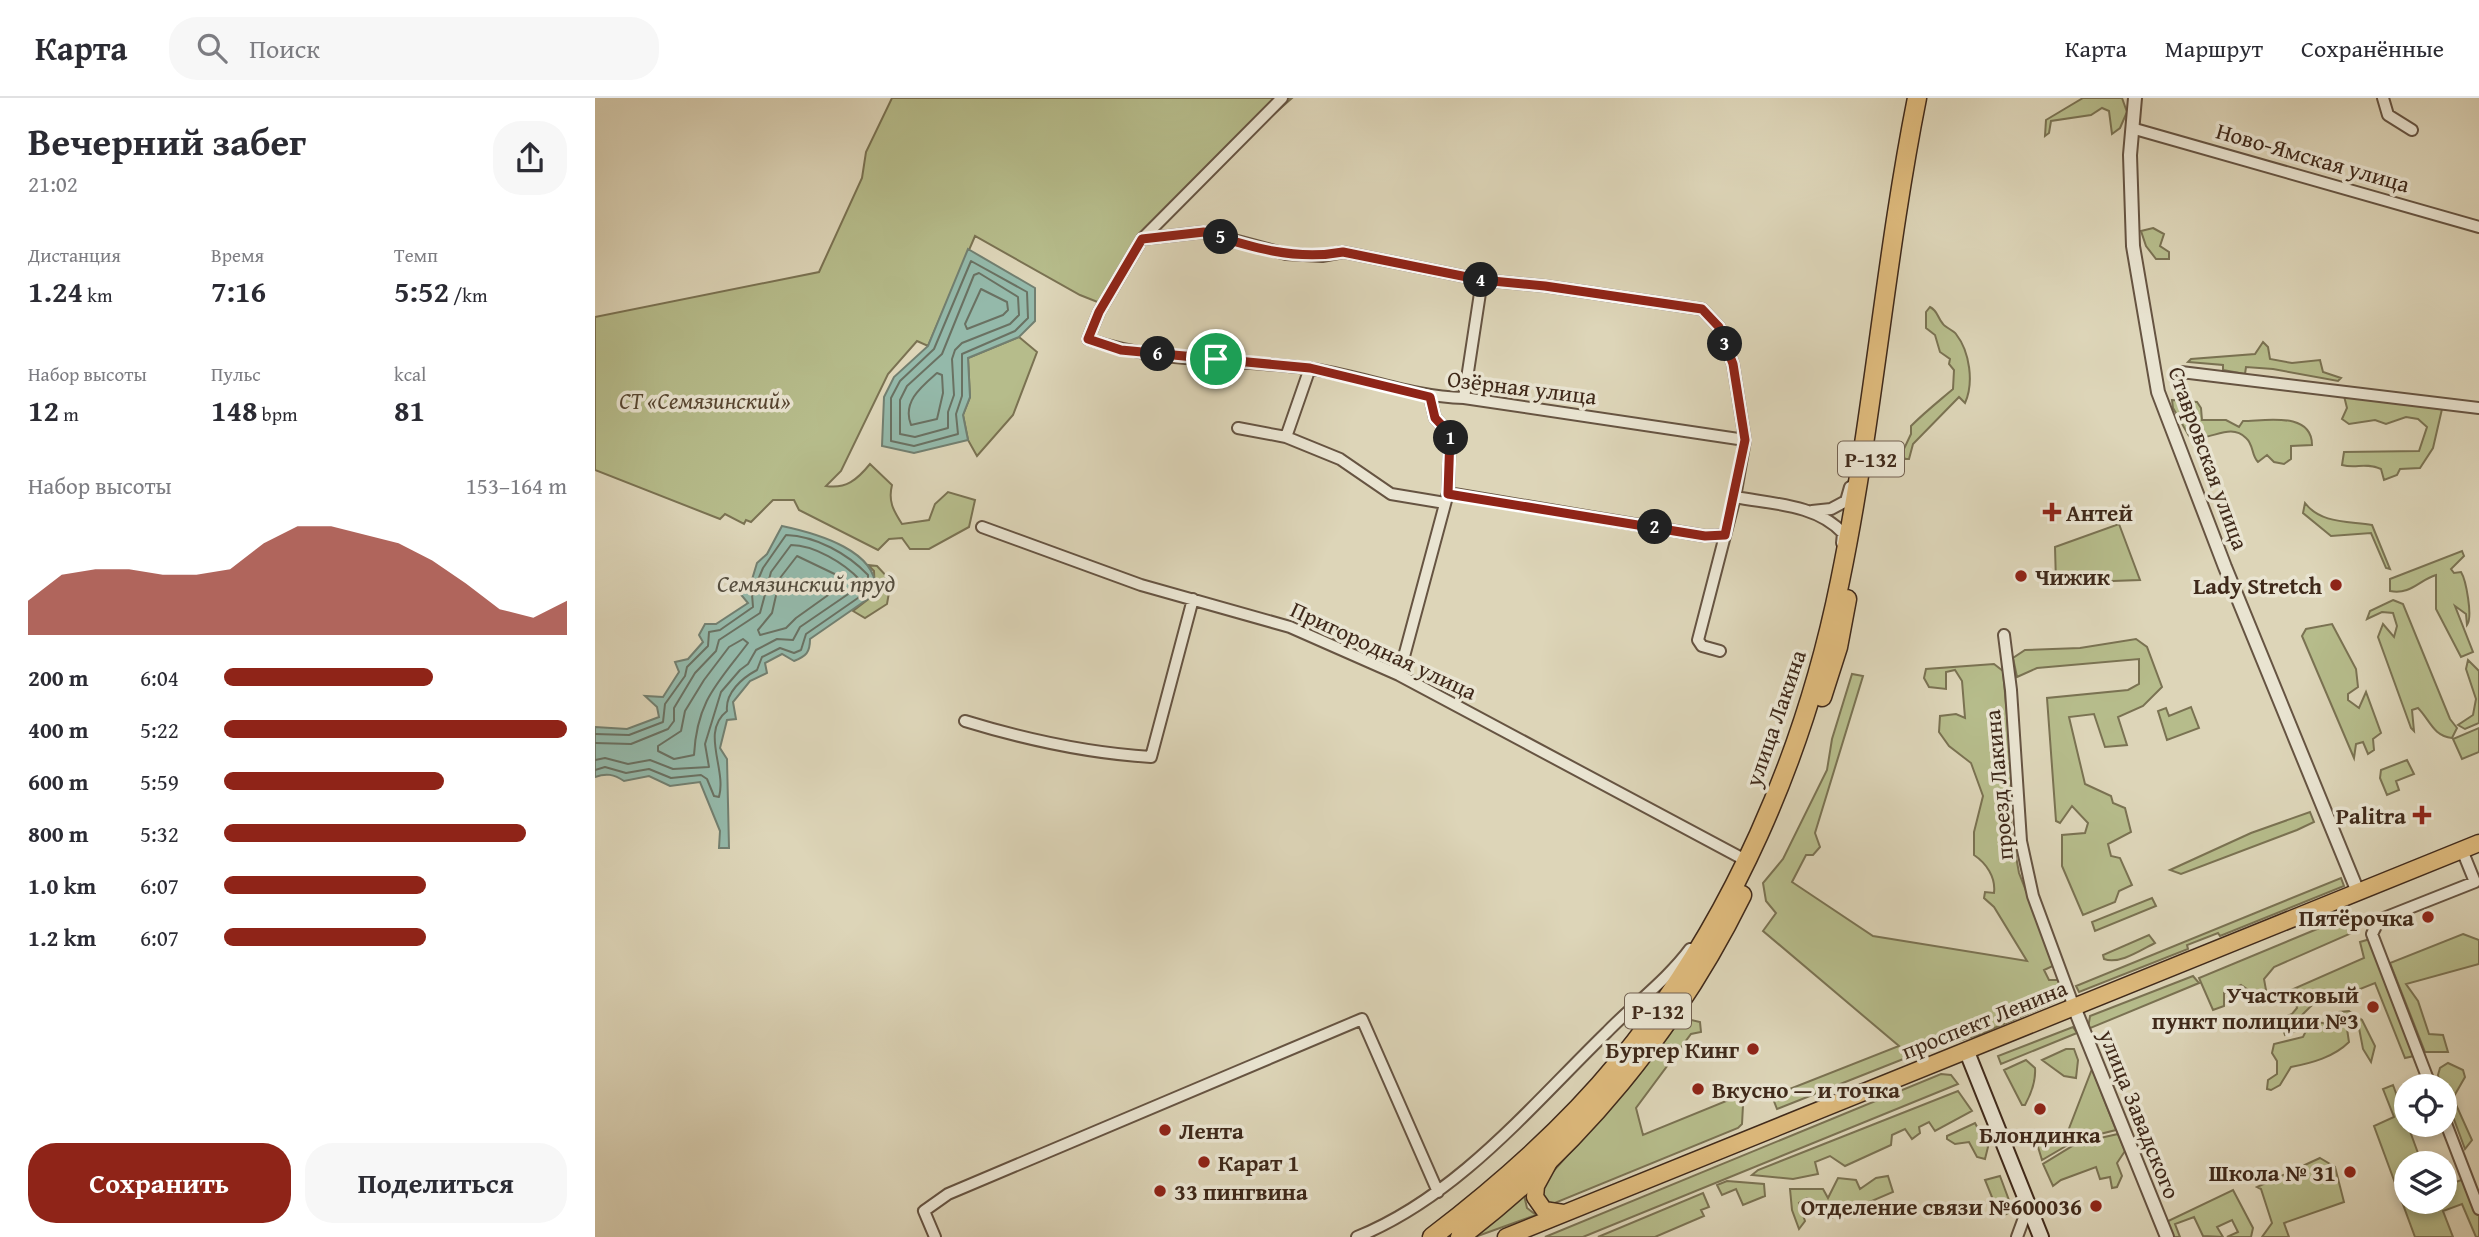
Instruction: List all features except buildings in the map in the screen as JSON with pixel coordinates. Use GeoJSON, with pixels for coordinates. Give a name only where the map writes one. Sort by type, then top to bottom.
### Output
{"type":"FeatureCollection","features":[{"type":"Feature","properties":{"kind":"highway","name":"улица Лакина"},"geometry":{"type":"LineString","coordinates":[[1434,1237],[1551,1136],[1619,1062],[1691,962],[1747,861],[1800,731],[1840,581],[1917,98]]}},
{"type":"Feature","properties":{"kind":"highway","name":"улица Лакина"},"geometry":{"type":"LineString","coordinates":[[1460,1237],[1549,1162],[1639,1059],[1689,988],[1742,893],[1803,756],[1843,622],[1927,98]]}},
{"type":"Feature","properties":{"kind":"main road","name":"проспект Ленина"},"geometry":{"type":"LineString","coordinates":[[1506,1237],[2479,844]]}},
{"type":"Feature","properties":{"kind":"main road"},"geometry":{"type":"LineString","coordinates":[[1966,1052],[2041,1237]]}},
{"type":"Feature","properties":{"kind":"main road"},"geometry":{"type":"LineString","coordinates":[[1549,1162],[1536,1186],[1537,1203],[1550,1213],[1572,1211]]}},
{"type":"Feature","properties":{"kind":"main road"},"geometry":{"type":"LineString","coordinates":[[1448,1237],[1455,1219]]}},
{"type":"Feature","properties":{"kind":"street"},"geometry":{"type":"LineString","coordinates":[[1142,239],[1282,98]]}},
{"type":"Feature","properties":{"kind":"street","name":"Ставровская улица"},"geometry":{"type":"LineString","coordinates":[[2136,98],[2135,130],[2130,155],[2133,246],[2158,392],[2221,557],[2358,892]]}},
{"type":"Feature","properties":{"kind":"street"},"geometry":{"type":"LineString","coordinates":[[2383,98],[2388,116],[2412,130]]}},
{"type":"Feature","properties":{"kind":"street","name":"Ново-Ямская улица"},"geometry":{"type":"LineString","coordinates":[[2135,130],[2479,227]]}},
{"type":"Feature","properties":{"kind":"street"},"geometry":{"type":"LineString","coordinates":[[1142,239],[1204,232],[1286,254],[1322,256],[1343,252],[1482,280],[1545,286],[1702,309],[1719,327],[1733,364],[1745,440],[1735,497],[1698,640],[1702,646],[1720,651]]}},
{"type":"Feature","properties":{"kind":"street","name":"Озёрная улица"},"geometry":{"type":"LineString","coordinates":[[1142,239],[1099,312],[1088,339],[1121,350],[1310,368],[1430,397],[1464,398],[1745,440]]}},
{"type":"Feature","properties":{"kind":"street"},"geometry":{"type":"LineString","coordinates":[[1464,398],[1482,280]]}},
{"type":"Feature","properties":{"kind":"street"},"geometry":{"type":"LineString","coordinates":[[1286,437],[1310,368]]}},
{"type":"Feature","properties":{"kind":"street"},"geometry":{"type":"LineString","coordinates":[[2182,372],[2479,408]]}},
{"type":"Feature","properties":{"kind":"street"},"geometry":{"type":"LineString","coordinates":[[1399,675],[1447,498],[1450,434],[1435,418],[1430,397]]}},
{"type":"Feature","properties":{"kind":"street"},"geometry":{"type":"LineString","coordinates":[[1238,428],[1286,437],[1340,459],[1391,494],[1447,498],[1705,536],[1725,535]]}},
{"type":"Feature","properties":{"kind":"street"},"geometry":{"type":"LineString","coordinates":[[1809,511],[1831,509],[1846,500],[1862,450]]}},
{"type":"Feature","properties":{"kind":"street"},"geometry":{"type":"LineString","coordinates":[[1735,497],[1809,511],[1829,518],[1843,533],[1840,581]]}},
{"type":"Feature","properties":{"kind":"street","name":"Пригородная улица"},"geometry":{"type":"LineString","coordinates":[[982,527],[1141,585],[1290,627],[1399,675],[1720,844],[1747,861]]}},
{"type":"Feature","properties":{"kind":"street"},"geometry":{"type":"LineString","coordinates":[[965,721],[1025,740],[1081,751],[1151,757],[1193,600]]}},
{"type":"Feature","properties":{"kind":"street","name":"проезд Лакина"},"geometry":{"type":"LineString","coordinates":[[2004,635],[2011,690],[2021,841],[2033,896],[2074,1007]]}},
{"type":"Feature","properties":{"kind":"street"},"geometry":{"type":"LineString","coordinates":[[2426,1074],[2371,934],[2379,920],[2475,882],[2462,850]]}},
{"type":"Feature","properties":{"kind":"street"},"geometry":{"type":"LineString","coordinates":[[1357,1237],[1391,1223],[1438,1192],[1494,1143],[1685,956],[1722,908]]}},
{"type":"Feature","properties":{"kind":"street","name":"улица Завадского"},"geometry":{"type":"LineString","coordinates":[[2074,1007],[2167,1237]]}},
{"type":"Feature","properties":{"kind":"street"},"geometry":{"type":"LineString","coordinates":[[935,1237],[924,1211],[948,1194],[1361,1019],[1438,1192]]}},
{"type":"Feature","properties":{"kind":"street"},"geometry":{"type":"LineString","coordinates":[[2451,1137],[2479,1209]]}},
{"type":"Feature","properties":{"kind":"street"},"geometry":{"type":"LineString","coordinates":[[2017,1237],[2028,1207]]}},
{"type":"Feature","properties":{"kind":"green space","name":"СТ «Семязинский»"},"geometry":{"type":"Polygon","coordinates":[[[892,98],[1292,98],[1140,234],[1100,303],[1080,295],[975,236],[928,346],[917,341],[888,374],[841,471],[826,486],[851,482],[870,464],[892,485],[892,505],[902,524],[929,520],[935,504],[948,492],[975,500],[969,527],[929,549],[910,549],[902,538],[889,539],[878,550],[799,510],[794,500],[773,500],[751,522],[746,520],[744,524],[725,514],[720,519],[595,470],[595,317],[819,272],[862,178],[866,152],[892,98]]]}},
{"type":"Feature","properties":{"kind":"green space"},"geometry":{"type":"Polygon","coordinates":[[[2083,98],[2122,98],[2127,112],[2120,128],[2112,134],[2109,111],[2102,108],[2091,115],[2051,121],[2049,133],[2045,136],[2046,120],[2083,98]]]}},
{"type":"Feature","properties":{"kind":"green space"},"geometry":{"type":"Polygon","coordinates":[[[2153,228],[2164,234],[2160,246],[2169,252],[2169,259],[2156,259],[2146,246],[2141,231],[2153,228]]]}},
{"type":"Feature","properties":{"kind":"green space"},"geometry":{"type":"Polygon","coordinates":[[[1930,307],[1943,324],[1955,333],[1965,350],[1970,377],[1968,395],[1965,403],[1959,397],[1913,444],[1909,459],[1905,459],[1902,453],[1911,434],[1911,426],[1953,389],[1954,370],[1949,364],[1950,359],[1940,352],[1935,335],[1926,328],[1926,312],[1930,307]]]}},
{"type":"Feature","properties":{"kind":"green space"},"geometry":{"type":"Polygon","coordinates":[[[1019,337],[1037,352],[1013,415],[977,456],[968,440],[963,415],[970,397],[968,358],[1019,337]]]}},
{"type":"Feature","properties":{"kind":"green space"},"geometry":{"type":"Polygon","coordinates":[[[2263,342],[2268,347],[2270,359],[2292,363],[2320,360],[2323,372],[2341,378],[2338,381],[2246,367],[2245,374],[2223,370],[2223,365],[2188,362],[2191,359],[2255,354],[2263,342]]]}},
{"type":"Feature","properties":{"kind":"green space"},"geometry":{"type":"Polygon","coordinates":[[[2344,396],[2442,409],[2433,448],[2420,468],[2400,469],[2397,475],[2384,480],[2381,469],[2342,465],[2344,452],[2419,451],[2427,427],[2418,419],[2406,417],[2386,424],[2375,420],[2349,424],[2342,419],[2347,408],[2344,396]]]}},
{"type":"Feature","properties":{"kind":"green space"},"geometry":{"type":"Polygon","coordinates":[[[2172,400],[2197,402],[2201,408],[2202,420],[2226,420],[2239,427],[2243,421],[2296,422],[2310,434],[2312,445],[2291,446],[2291,459],[2284,464],[2274,462],[2267,455],[2258,462],[2249,441],[2239,433],[2226,432],[2196,438],[2189,436],[2173,408],[2172,400]]]}},
{"type":"Feature","properties":{"kind":"green space"},"geometry":{"type":"Polygon","coordinates":[[[2305,503],[2327,518],[2372,525],[2390,569],[2386,568],[2371,533],[2331,536],[2303,513],[2305,503]]]}},
{"type":"Feature","properties":{"kind":"green space"},"geometry":{"type":"Polygon","coordinates":[[[2119,524],[2140,580],[2056,583],[2055,547],[2119,524]]]}},
{"type":"Feature","properties":{"kind":"green space"},"geometry":{"type":"Polygon","coordinates":[[[2462,551],[2464,556],[2451,569],[2454,573],[2461,572],[2465,583],[2469,607],[2467,625],[2466,614],[2455,606],[2473,652],[2461,657],[2436,609],[2436,575],[2397,592],[2390,591],[2390,579],[2462,551]]]}},
{"type":"Feature","properties":{"kind":"green space"},"geometry":{"type":"Polygon","coordinates":[[[868,565],[877,566],[891,581],[887,604],[865,618],[853,611],[875,594],[874,571],[868,565]]]}},
{"type":"Feature","properties":{"kind":"green space"},"geometry":{"type":"Polygon","coordinates":[[[2393,600],[2403,604],[2450,719],[2457,728],[2452,738],[2436,731],[2418,708],[2412,710],[2414,731],[2411,728],[2378,637],[2383,624],[2394,637],[2397,626],[2393,613],[2382,612],[2367,619],[2370,611],[2393,600]]]}},
{"type":"Feature","properties":{"kind":"green space"},"geometry":{"type":"Polygon","coordinates":[[[2332,624],[2356,669],[2358,687],[2348,694],[2348,700],[2359,708],[2366,692],[2381,733],[2373,739],[2374,750],[2368,754],[2363,742],[2356,744],[2354,758],[2302,636],[2306,629],[2332,624]]]}},
{"type":"Feature","properties":{"kind":"green space"},"geometry":{"type":"Polygon","coordinates":[[[2136,639],[2147,647],[2162,687],[2143,706],[2118,717],[2127,745],[2105,747],[2094,714],[2069,717],[2085,784],[2111,796],[2113,803],[2125,808],[2131,832],[2108,844],[2111,856],[2120,858],[2132,885],[2119,891],[2115,902],[2083,915],[2062,866],[2062,835],[2085,833],[2088,823],[2072,806],[2060,823],[2056,821],[2047,698],[2128,690],[2139,684],[2139,659],[2037,668],[2017,677],[2013,658],[2025,650],[2080,648],[2136,639]]]}},
{"type":"Feature","properties":{"kind":"green space"},"geometry":{"type":"Polygon","coordinates":[[[2468,660],[2479,671],[2479,723],[2465,729],[2458,725],[2473,715],[2476,699],[2466,669],[2468,660]]]}},
{"type":"Feature","properties":{"kind":"green space"},"geometry":{"type":"Polygon","coordinates":[[[1994,664],[2003,671],[2011,760],[2011,829],[2019,873],[2055,965],[2044,970],[2049,980],[2060,980],[2064,991],[2062,999],[1978,1035],[1921,1052],[1777,1109],[1772,1096],[1899,1046],[1763,931],[1776,913],[1766,901],[1763,883],[1783,859],[1827,770],[1832,739],[1852,674],[1863,676],[1815,833],[1820,847],[1813,855],[1806,855],[1792,882],[1873,936],[2027,961],[1994,907],[1984,898],[1985,892],[1994,893],[1994,887],[1989,871],[1974,855],[1974,832],[1983,796],[1971,763],[1949,746],[1939,732],[1940,716],[1956,714],[1965,718],[1962,681],[1955,670],[1946,672],[1946,689],[1929,687],[1924,678],[1926,669],[1994,664]]]}},
{"type":"Feature","properties":{"kind":"green space"},"geometry":{"type":"Polygon","coordinates":[[[2191,707],[2199,728],[2167,740],[2158,711],[2166,708],[2169,716],[2191,707]]]}},
{"type":"Feature","properties":{"kind":"green space"},"geometry":{"type":"Polygon","coordinates":[[[2479,728],[2479,752],[2462,759],[2453,739],[2479,728]]]}},
{"type":"Feature","properties":{"kind":"green space"},"geometry":{"type":"Polygon","coordinates":[[[2407,760],[2414,774],[2396,781],[2399,790],[2387,795],[2380,778],[2381,770],[2407,760]]]}},
{"type":"Feature","properties":{"kind":"green space"},"geometry":{"type":"Polygon","coordinates":[[[2310,812],[2314,822],[2297,830],[2181,874],[2170,870],[2251,833],[2310,812]]]}},
{"type":"Feature","properties":{"kind":"green space"},"geometry":{"type":"Polygon","coordinates":[[[2341,878],[2344,886],[2220,936],[2218,933],[2187,945],[2188,949],[2079,992],[2076,986],[2341,878]]]}},
{"type":"Feature","properties":{"kind":"green space"},"geometry":{"type":"Polygon","coordinates":[[[2152,898],[2156,906],[2095,931],[2092,922],[2152,898]]]}},
{"type":"Feature","properties":{"kind":"green space"},"geometry":{"type":"Polygon","coordinates":[[[2351,915],[2354,932],[2274,967],[2264,979],[2266,990],[2254,994],[2241,985],[2224,993],[2224,1006],[2213,1010],[2199,978],[2351,915]]]}},
{"type":"Feature","properties":{"kind":"green space"},"geometry":{"type":"Polygon","coordinates":[[[2463,934],[2479,940],[2479,964],[2406,984],[2418,1001],[2429,1034],[2443,1035],[2448,1052],[2425,1052],[2390,963],[2463,934]]]}},
{"type":"Feature","properties":{"kind":"green space"},"geometry":{"type":"Polygon","coordinates":[[[2149,935],[2155,943],[2137,953],[2116,960],[2104,959],[2103,955],[2149,935]]]}},
{"type":"Feature","properties":{"kind":"green space"},"geometry":{"type":"Polygon","coordinates":[[[2370,939],[2414,1056],[2405,1058],[2375,983],[2325,1003],[2316,1001],[2302,1015],[2307,1027],[2285,1035],[2282,1027],[2268,1030],[2270,1023],[2292,1014],[2297,1008],[2291,990],[2364,958],[2360,942],[2370,939]]]}},
{"type":"Feature","properties":{"kind":"green space"},"geometry":{"type":"Polygon","coordinates":[[[2193,976],[2199,983],[2088,1029],[2090,1016],[2193,976]]]}},
{"type":"Feature","properties":{"kind":"green space"},"geometry":{"type":"Polygon","coordinates":[[[2349,1011],[2362,1020],[2375,1046],[2371,1062],[2363,1049],[2359,1028],[2351,1024],[2347,1029],[2349,1042],[2337,1052],[2307,1064],[2291,1067],[2280,1085],[2271,1090],[2267,1089],[2268,1080],[2277,1074],[2277,1061],[2272,1053],[2274,1044],[2303,1037],[2307,1029],[2318,1022],[2333,1025],[2339,1012],[2349,1011]]]}},
{"type":"Feature","properties":{"kind":"green space"},"geometry":{"type":"Polygon","coordinates":[[[1687,1019],[1700,1022],[1701,1032],[1691,1034],[1636,1108],[1643,1135],[1731,1099],[1739,1100],[1743,1105],[1742,1124],[1738,1128],[1550,1205],[1541,1201],[1542,1185],[1549,1176],[1635,1080],[1678,1023],[1687,1019]]]}},
{"type":"Feature","properties":{"kind":"green space"},"geometry":{"type":"Polygon","coordinates":[[[2073,1027],[2077,1033],[2001,1064],[1998,1056],[2073,1027]]]}},
{"type":"Feature","properties":{"kind":"green space"},"geometry":{"type":"Polygon","coordinates":[[[2066,1049],[2074,1049],[2078,1060],[2076,1078],[2064,1076],[2042,1060],[2066,1049]]]}},
{"type":"Feature","properties":{"kind":"green space"},"geometry":{"type":"Polygon","coordinates":[[[2026,1060],[2035,1068],[2035,1078],[2025,1105],[2022,1105],[2004,1070],[2026,1060]]]}},
{"type":"Feature","properties":{"kind":"green space"},"geometry":{"type":"Polygon","coordinates":[[[2448,1063],[2463,1070],[2465,1077],[2457,1091],[2457,1074],[2438,1074],[2440,1068],[2448,1063]]]}},
{"type":"Feature","properties":{"kind":"green space"},"geometry":{"type":"Polygon","coordinates":[[[2092,1069],[2116,1130],[2084,1138],[2087,1141],[2118,1134],[2125,1151],[2117,1163],[2122,1176],[2117,1187],[2112,1188],[2110,1177],[2100,1179],[2096,1167],[2061,1180],[2053,1186],[2043,1164],[2077,1143],[2078,1139],[2042,1160],[2038,1147],[2042,1141],[2063,1144],[2092,1069]]]}},
{"type":"Feature","properties":{"kind":"green space"},"geometry":{"type":"Polygon","coordinates":[[[1941,1074],[1951,1075],[1958,1084],[1583,1237],[1545,1237],[1941,1074]]]}},
{"type":"Feature","properties":{"kind":"green space"},"geometry":{"type":"Polygon","coordinates":[[[2393,1085],[2394,1117],[2383,1089],[2393,1085]]]}},
{"type":"Feature","properties":{"kind":"green space"},"geometry":{"type":"Polygon","coordinates":[[[1958,1091],[1972,1111],[1935,1131],[1929,1122],[1919,1127],[1920,1133],[1912,1139],[1905,1129],[1892,1135],[1891,1145],[1845,1166],[1830,1156],[1815,1162],[1818,1174],[1793,1179],[1752,1175],[1758,1170],[1958,1091]]]}},
{"type":"Feature","properties":{"kind":"green space"},"geometry":{"type":"Polygon","coordinates":[[[2457,1107],[2472,1140],[2465,1149],[2457,1127],[2457,1107]]]}},
{"type":"Feature","properties":{"kind":"green space"},"geometry":{"type":"Polygon","coordinates":[[[2394,1117],[2394,1137],[2412,1137],[2417,1151],[2394,1151],[2394,1180],[2374,1126],[2394,1117]]]}},
{"type":"Feature","properties":{"kind":"green space"},"geometry":{"type":"Polygon","coordinates":[[[1975,1123],[1988,1147],[1985,1159],[1977,1157],[1969,1142],[1955,1144],[1947,1139],[1947,1136],[1975,1123]]]}},
{"type":"Feature","properties":{"kind":"green space"},"geometry":{"type":"Polygon","coordinates":[[[2320,1158],[2335,1167],[2344,1202],[2284,1223],[2289,1237],[2262,1237],[2272,1223],[2261,1189],[2257,1187],[2320,1158]]]}},
{"type":"Feature","properties":{"kind":"green space"},"geometry":{"type":"Polygon","coordinates":[[[1888,1176],[1893,1192],[1832,1218],[1817,1211],[1813,1200],[1807,1198],[1799,1203],[1805,1221],[1799,1229],[1792,1210],[1790,1189],[1823,1189],[1828,1198],[1838,1178],[1856,1180],[1860,1189],[1876,1178],[1888,1176]]]}},
{"type":"Feature","properties":{"kind":"green space"},"geometry":{"type":"Polygon","coordinates":[[[2000,1176],[2013,1211],[2000,1217],[1985,1180],[2000,1176]]]}},
{"type":"Feature","properties":{"kind":"green space"},"geometry":{"type":"Polygon","coordinates":[[[2464,1179],[2479,1216],[2479,1237],[2476,1237],[2462,1204],[2457,1206],[2457,1182],[2464,1179]]]}},
{"type":"Feature","properties":{"kind":"green space"},"geometry":{"type":"Polygon","coordinates":[[[1727,1181],[1764,1184],[1765,1196],[1743,1205],[1736,1189],[1722,1195],[1717,1185],[1727,1181]]]}},
{"type":"Feature","properties":{"kind":"green space"},"geometry":{"type":"Polygon","coordinates":[[[2233,1190],[2253,1228],[2251,1237],[2227,1237],[2238,1232],[2232,1220],[2217,1227],[2223,1237],[2203,1236],[2194,1217],[2175,1224],[2180,1237],[2170,1237],[2164,1223],[2233,1190]]]}},
{"type":"Feature","properties":{"kind":"green space"},"geometry":{"type":"Polygon","coordinates":[[[1703,1193],[1709,1207],[1701,1210],[1704,1216],[1655,1237],[1598,1237],[1703,1193]]]}},
{"type":"Feature","properties":{"kind":"green space"},"geometry":{"type":"Polygon","coordinates":[[[1524,1195],[1527,1208],[1536,1215],[1475,1237],[1524,1195]]]}},
{"type":"Feature","properties":{"kind":"green space"},"geometry":{"type":"Polygon","coordinates":[[[2407,1214],[2444,1214],[2453,1237],[2415,1237],[2407,1214]]]}},
{"type":"Feature","properties":{"kind":"water"},"geometry":{"type":"Polygon","coordinates":[[[968,249],[1035,288],[1035,321],[1019,337],[968,358],[970,397],[963,415],[968,440],[914,453],[882,446],[884,397],[894,377],[928,346],[968,249]]]}},
{"type":"Feature","properties":{"kind":"water","name":"Семязинский пруд"},"geometry":{"type":"Polygon","coordinates":[[[782,526],[828,539],[857,555],[868,566],[874,579],[875,594],[810,639],[808,651],[802,657],[794,661],[782,654],[765,663],[767,673],[750,681],[733,702],[736,719],[727,720],[720,748],[727,759],[729,848],[719,848],[720,831],[700,782],[670,786],[649,776],[624,781],[610,775],[595,777],[595,727],[627,729],[659,717],[657,707],[645,696],[663,697],[679,672],[675,662],[688,659],[703,642],[699,635],[705,624],[716,624],[748,603],[738,591],[739,587],[750,586],[757,563],[767,554],[782,526]]]}},
{"type":"Feature","properties":{"kind":"place","name":"Антей"},"geometry":{"type":"Point","coordinates":[2052,512]}},
{"type":"Feature","properties":{"kind":"place","name":"Чижик"},"geometry":{"type":"Point","coordinates":[2021,576]}},
{"type":"Feature","properties":{"kind":"place","name":"Lady Stretch"},"geometry":{"type":"Point","coordinates":[2336,585]}},
{"type":"Feature","properties":{"kind":"place","name":"Palitra"},"geometry":{"type":"Point","coordinates":[2422,815]}},
{"type":"Feature","properties":{"kind":"place","name":"Пятёрочка"},"geometry":{"type":"Point","coordinates":[2428,917]}},
{"type":"Feature","properties":{"kind":"place","name":"Участковый пункт полиции №3"},"geometry":{"type":"Point","coordinates":[2373,1007]}},
{"type":"Feature","properties":{"kind":"place","name":"Бургер Кинг"},"geometry":{"type":"Point","coordinates":[1753,1049]}},
{"type":"Feature","properties":{"kind":"place","name":"Вкусно — и точка"},"geometry":{"type":"Point","coordinates":[1698,1089]}},
{"type":"Feature","properties":{"kind":"place","name":"Блондинка"},"geometry":{"type":"Point","coordinates":[2040,1109]}},
{"type":"Feature","properties":{"kind":"place","name":"Лента"},"geometry":{"type":"Point","coordinates":[1165,1130]}},
{"type":"Feature","properties":{"kind":"place","name":"Карат 1"},"geometry":{"type":"Point","coordinates":[1204,1162]}},
{"type":"Feature","properties":{"kind":"place","name":"Школа № 31"},"geometry":{"type":"Point","coordinates":[2350,1172]}},
{"type":"Feature","properties":{"kind":"place","name":"33 пингвина"},"geometry":{"type":"Point","coordinates":[1160,1191]}},
{"type":"Feature","properties":{"kind":"place","name":"Отделение связи №600036"},"geometry":{"type":"Point","coordinates":[2096,1206]}},
{"type":"Feature","properties":{"kind":"route"},"geometry":{"type":"LineString","coordinates":[[1204,232],[1286,254],[1322,256],[1343,252],[1482,280],[1545,286],[1702,309],[1719,327],[1733,364],[1745,440],[1725,535],[1705,536],[1448,494],[1452,448],[1450,434],[1435,418],[1430,397],[1310,368],[1216,359],[1121,350],[1088,339],[1099,312],[1142,239],[1204,232]]}}]}
